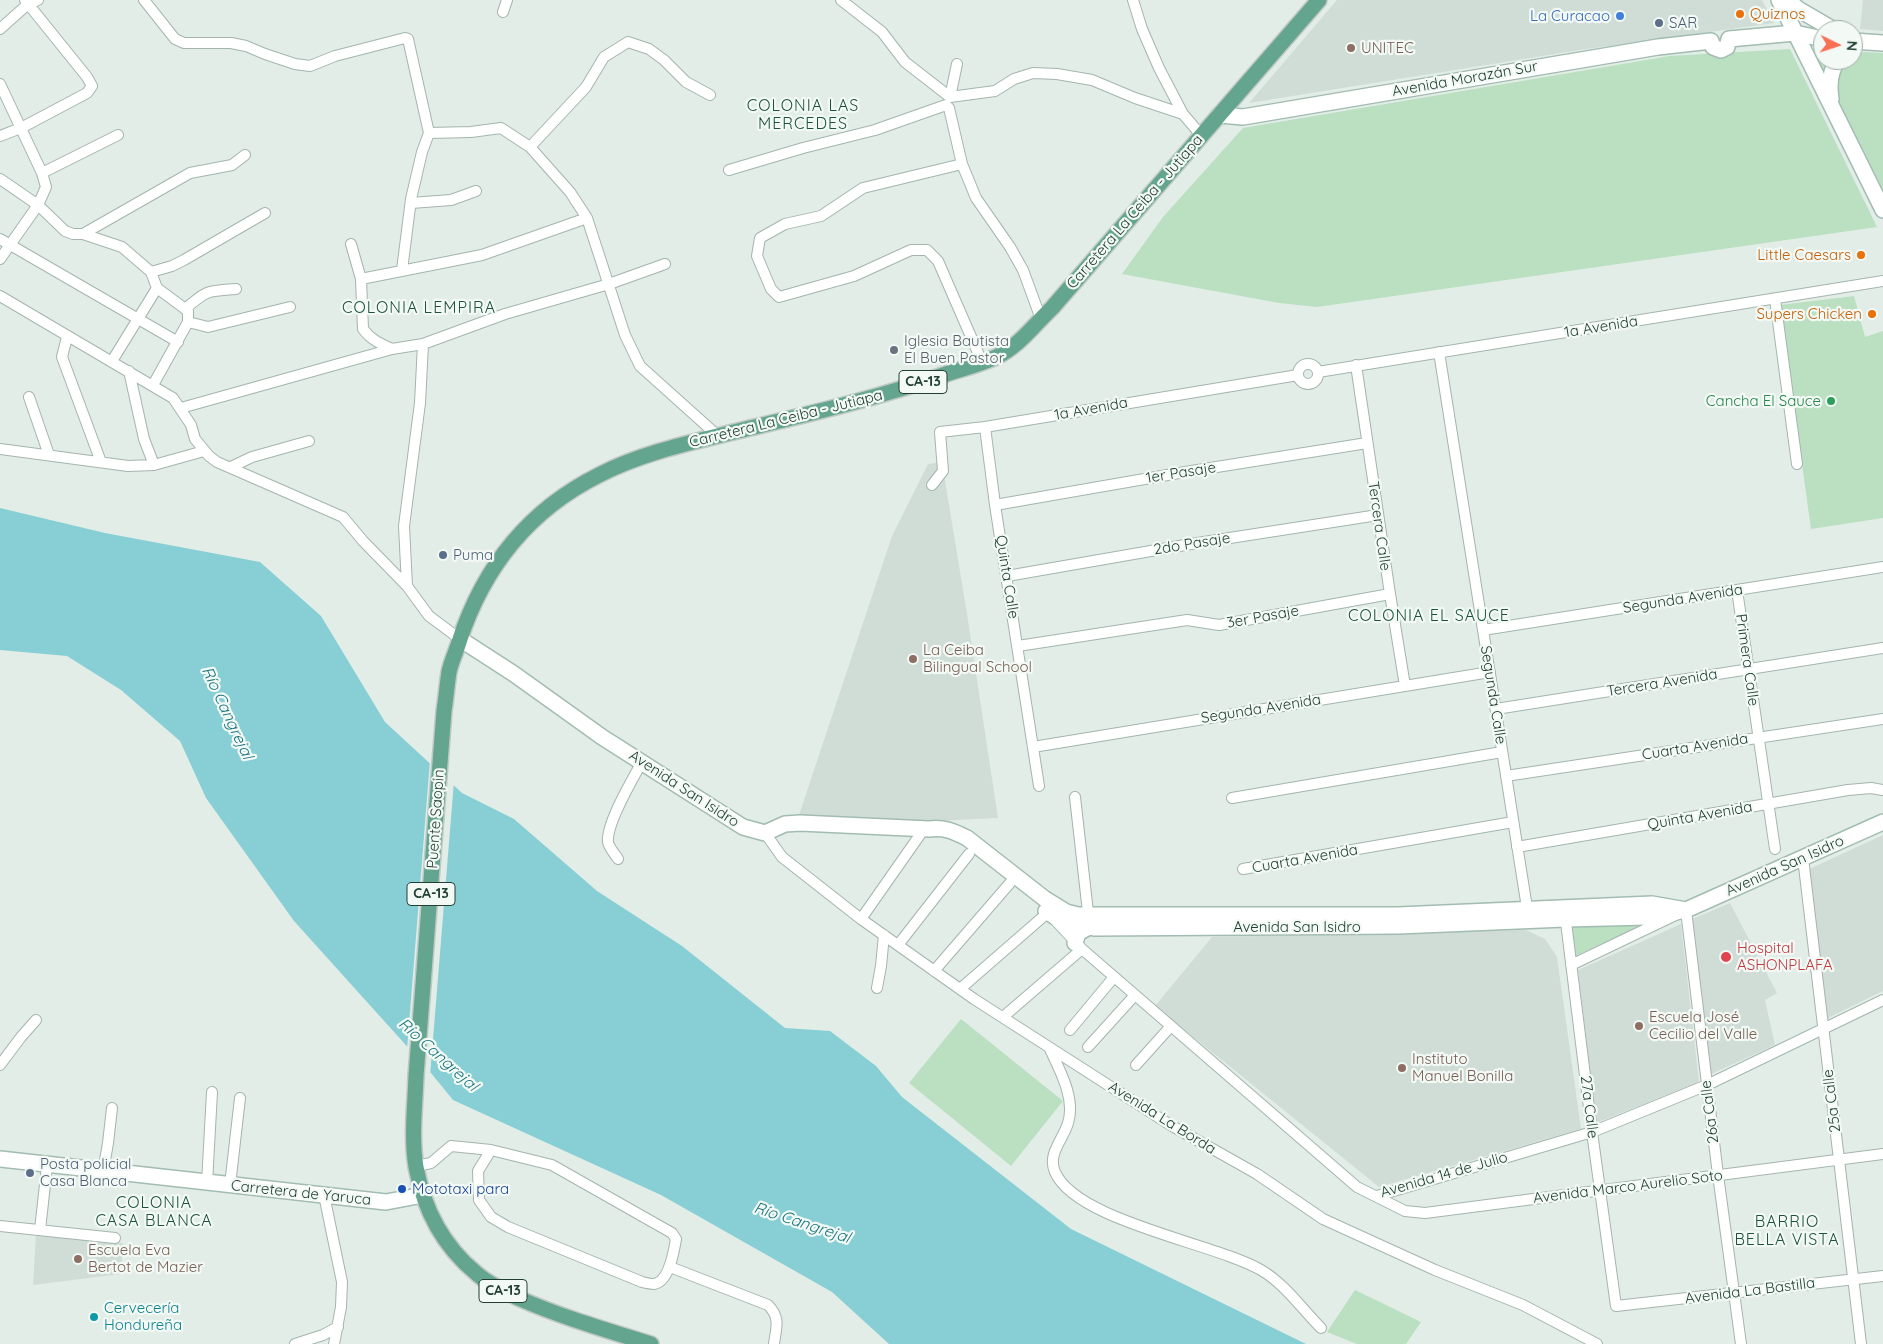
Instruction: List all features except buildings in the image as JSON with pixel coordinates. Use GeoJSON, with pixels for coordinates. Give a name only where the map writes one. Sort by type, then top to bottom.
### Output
{"type":"FeatureCollection","features":[{"type":"Feature","properties":{"kind":"main road","name":"Carretera La Ceiba - Jutiapa"},"geometry":{"type":"LineString","coordinates":[[444,711],[449,671],[473,602],[494,567],[518,536],[549,508],[578,486],[637,458],[854,403],[982,362],[996,357],[1011,348],[1064,294],[1319,0]]}},
{"type":"Feature","properties":{"kind":"main road","name":"Puente Saopin"},"geometry":{"type":"LineString","coordinates":[[416,1166],[413,1135],[416,1076],[444,711]]}},
{"type":"Feature","properties":{"kind":"main road","name":"CA-13"},"geometry":{"type":"LineString","coordinates":[[416,1166],[423,1196],[433,1222],[452,1248],[476,1274],[502,1290],[541,1308],[651,1344]]}},
{"type":"Feature","properties":{"kind":"street"},"geometry":{"type":"LineString","coordinates":[[144,0],[174,39],[184,43],[231,43],[246,46],[280,59],[310,66],[335,56],[391,41],[408,39],[429,133],[422,152],[411,203],[402,270]]}},
{"type":"Feature","properties":{"kind":"street"},"geometry":{"type":"LineString","coordinates":[[503,12],[507,0]]}},
{"type":"Feature","properties":{"kind":"street"},"geometry":{"type":"LineString","coordinates":[[841,0],[882,32],[905,62],[950,97],[995,91],[1014,79],[1033,73],[1057,74],[1092,80],[1135,98],[1183,114]]}},
{"type":"Feature","properties":{"kind":"street"},"geometry":{"type":"LineString","coordinates":[[1133,0],[1142,29],[1183,114],[1201,135]]}},
{"type":"Feature","properties":{"kind":"street"},"geometry":{"type":"LineString","coordinates":[[1779,0],[1883,210]]}},
{"type":"Feature","properties":{"kind":"street"},"geometry":{"type":"LineString","coordinates":[[1788,0],[1798,9],[1817,20]]}},
{"type":"Feature","properties":{"kind":"street"},"geometry":{"type":"LineString","coordinates":[[0,29],[30,1],[87,76],[92,86],[87,93],[21,128],[0,136]]}},
{"type":"Feature","properties":{"kind":"street","name":"Avenida Morazán Sur"},"geometry":{"type":"LineString","coordinates":[[1218,115],[1243,117],[1658,47],[1711,41],[1713,47],[1721,50],[1727,47],[1729,39],[1795,32],[1813,36]]}},
{"type":"Feature","properties":{"kind":"street"},"geometry":{"type":"LineString","coordinates":[[530,147],[586,86],[604,57],[628,42],[649,49],[664,60],[686,82],[710,94]]}},
{"type":"Feature","properties":{"kind":"street"},"geometry":{"type":"LineString","coordinates":[[1863,42],[1883,43]]}},
{"type":"Feature","properties":{"kind":"street"},"geometry":{"type":"LineString","coordinates":[[950,97],[957,64]]}},
{"type":"Feature","properties":{"kind":"street"},"geometry":{"type":"LineString","coordinates":[[1833,70],[1829,87],[1834,111]]}},
{"type":"Feature","properties":{"kind":"street"},"geometry":{"type":"LineString","coordinates":[[0,84],[42,173],[46,187],[38,205],[5,242],[0,259]]}},
{"type":"Feature","properties":{"kind":"street"},"geometry":{"type":"LineString","coordinates":[[730,170],[875,130],[944,105],[949,108],[962,164],[976,198],[1010,247],[1023,270],[1041,319]]}},
{"type":"Feature","properties":{"kind":"street"},"geometry":{"type":"LineString","coordinates":[[429,133],[470,132],[501,128],[530,147],[570,192],[587,218],[625,335],[640,366],[718,436]]}},
{"type":"Feature","properties":{"kind":"street"},"geometry":{"type":"LineString","coordinates":[[42,173],[118,135]]}},
{"type":"Feature","properties":{"kind":"street"},"geometry":{"type":"LineString","coordinates":[[83,234],[190,173],[232,165],[245,154]]}},
{"type":"Feature","properties":{"kind":"street"},"geometry":{"type":"LineString","coordinates":[[962,164],[863,188],[821,216],[785,224],[760,238],[757,256],[771,290],[779,297],[854,276],[911,250],[928,250],[938,261],[982,362]]}},
{"type":"Feature","properties":{"kind":"street"},"geometry":{"type":"LineString","coordinates":[[0,180],[38,205],[65,231],[73,234],[83,234],[122,247],[151,272],[157,288],[189,313],[188,322],[153,386]]}},
{"type":"Feature","properties":{"kind":"street"},"geometry":{"type":"LineString","coordinates":[[411,203],[451,200],[476,192]]}},
{"type":"Feature","properties":{"kind":"street"},"geometry":{"type":"LineString","coordinates":[[151,272],[172,266],[184,260],[265,213]]}},
{"type":"Feature","properties":{"kind":"street"},"geometry":{"type":"LineString","coordinates":[[361,278],[482,254],[587,218]]}},
{"type":"Feature","properties":{"kind":"street"},"geometry":{"type":"LineString","coordinates":[[5,242],[178,342]]}},
{"type":"Feature","properties":{"kind":"street"},"geometry":{"type":"LineString","coordinates":[[351,244],[361,278],[363,329],[376,342],[392,349]]}},
{"type":"Feature","properties":{"kind":"street"},"geometry":{"type":"LineString","coordinates":[[181,408],[392,349],[423,344],[505,314],[609,284],[666,264]]}},
{"type":"Feature","properties":{"kind":"street","name":"1a Avenida"},"geometry":{"type":"LineString","coordinates":[[1318,372],[1776,300],[1883,281]]}},
{"type":"Feature","properties":{"kind":"street"},"geometry":{"type":"LineString","coordinates":[[112,360],[157,288]]}},
{"type":"Feature","properties":{"kind":"street"},"geometry":{"type":"LineString","coordinates":[[185,309],[203,294],[210,291],[236,289]]}},
{"type":"Feature","properties":{"kind":"street"},"geometry":{"type":"LineString","coordinates":[[0,296],[67,337],[129,370],[173,398],[191,425],[195,439],[204,451],[217,462],[343,517],[363,541],[408,586],[430,616],[460,639]]}},
{"type":"Feature","properties":{"kind":"street"},"geometry":{"type":"LineString","coordinates":[[1776,300],[1797,464]]}},
{"type":"Feature","properties":{"kind":"street"},"geometry":{"type":"LineString","coordinates":[[188,322],[208,327],[290,306]]}},
{"type":"Feature","properties":{"kind":"street"},"geometry":{"type":"LineString","coordinates":[[67,337],[62,357],[101,462]]}},
{"type":"Feature","properties":{"kind":"street"},"geometry":{"type":"LineString","coordinates":[[408,586],[404,526],[420,403],[423,344]]}},
{"type":"Feature","properties":{"kind":"street","name":"Segunda Calle"},"geometry":{"type":"LineString","coordinates":[[1439,352],[1528,915]]}},
{"type":"Feature","properties":{"kind":"street","name":"1a Avenida"},"geometry":{"type":"LineString","coordinates":[[1305,364],[1314,366],[1318,372],[1317,378],[1310,384],[1303,383],[1298,375],[1299,368],[1305,364]]}},
{"type":"Feature","properties":{"kind":"street","name":"Tercera Calle"},"geometry":{"type":"LineString","coordinates":[[1356,365],[1405,686]]}},
{"type":"Feature","properties":{"kind":"street"},"geometry":{"type":"LineString","coordinates":[[129,370],[144,439],[154,464]]}},
{"type":"Feature","properties":{"kind":"street","name":"1a Avenida"},"geometry":{"type":"LineString","coordinates":[[932,485],[943,471],[940,432],[986,427],[1298,375]]}},
{"type":"Feature","properties":{"kind":"street"},"geometry":{"type":"LineString","coordinates":[[29,397],[50,455]]}},
{"type":"Feature","properties":{"kind":"street","name":"Quinta Calle"},"geometry":{"type":"LineString","coordinates":[[986,427],[1039,786]]}},
{"type":"Feature","properties":{"kind":"street"},"geometry":{"type":"LineString","coordinates":[[231,467],[252,457],[309,441]]}},
{"type":"Feature","properties":{"kind":"street","name":"1er Pasaje"},"geometry":{"type":"LineString","coordinates":[[996,505],[1367,443]]}},
{"type":"Feature","properties":{"kind":"street"},"geometry":{"type":"LineString","coordinates":[[0,450],[128,466],[154,464],[204,451]]}},
{"type":"Feature","properties":{"kind":"street","name":"2do Pasaje"},"geometry":{"type":"LineString","coordinates":[[1007,576],[1190,544],[1378,515]]}},
{"type":"Feature","properties":{"kind":"street","name":"Segunda Avenida"},"geometry":{"type":"LineString","coordinates":[[1483,630],[1883,567]]}},
{"type":"Feature","properties":{"kind":"street","name":"Primera Calle"},"geometry":{"type":"LineString","coordinates":[[1737,590],[1775,849]]}},
{"type":"Feature","properties":{"kind":"street","name":"3er Pasaje"},"geometry":{"type":"LineString","coordinates":[[1018,646],[1187,620],[1219,624],[1390,594]]}},
{"type":"Feature","properties":{"kind":"street","name":"Avenida San Isidro"},"geometry":{"type":"LineString","coordinates":[[460,639],[514,674],[602,737],[743,827],[765,833],[785,824],[809,823],[924,829],[941,828],[953,831],[966,838],[1010,883],[1052,909]]}},
{"type":"Feature","properties":{"kind":"street","name":"Tercera Avenida"},"geometry":{"type":"LineString","coordinates":[[1496,709],[1883,648]]}},
{"type":"Feature","properties":{"kind":"street","name":"Segunda Avenida"},"geometry":{"type":"LineString","coordinates":[[1033,747],[1490,672]]}},
{"type":"Feature","properties":{"kind":"street","name":"Cuarta Avenida"},"geometry":{"type":"LineString","coordinates":[[1506,776],[1883,719]]}},
{"type":"Feature","properties":{"kind":"street"},"geometry":{"type":"LineString","coordinates":[[1232,798],[1502,752]]}},
{"type":"Feature","properties":{"kind":"street"},"geometry":{"type":"LineString","coordinates":[[618,859],[608,845],[608,834],[642,762]]}},
{"type":"Feature","properties":{"kind":"street","name":"Quinta Avenida"},"geometry":{"type":"LineString","coordinates":[[1517,847],[1848,790],[1871,788],[1883,790]]}},
{"type":"Feature","properties":{"kind":"street"},"geometry":{"type":"LineString","coordinates":[[1003,1017],[1078,946],[1078,933],[1089,921],[1075,797]]}},
{"type":"Feature","properties":{"kind":"street","name":"Cuarta Avenida"},"geometry":{"type":"LineString","coordinates":[[1244,869],[1514,822]]}},
{"type":"Feature","properties":{"kind":"street","name":"Avenida San Isidro"},"geometry":{"type":"LineString","coordinates":[[1571,965],[1686,910],[1883,822]]}},
{"type":"Feature","properties":{"kind":"street","name":"Avenida San Isidro"},"geometry":{"type":"LineString","coordinates":[[941,828],[969,854],[990,863],[1052,909],[1064,922],[1398,926],[1565,913],[1648,918],[1686,910]]}},
{"type":"Feature","properties":{"kind":"street"},"geometry":{"type":"LineString","coordinates":[[861,919],[924,829]]}},
{"type":"Feature","properties":{"kind":"street","name":"Avenida La Borda"},"geometry":{"type":"LineString","coordinates":[[765,833],[782,857],[861,919],[934,971],[1172,1126],[1257,1174],[1323,1219],[1435,1270],[1523,1304],[1597,1344]]}},
{"type":"Feature","properties":{"kind":"street"},"geometry":{"type":"LineString","coordinates":[[898,945],[969,854]]}},
{"type":"Feature","properties":{"kind":"street","name":"25a Calle"},"geometry":{"type":"LineString","coordinates":[[1803,858],[1861,1344]]}},
{"type":"Feature","properties":{"kind":"street"},"geometry":{"type":"LineString","coordinates":[[934,971],[1010,883]]}},
{"type":"Feature","properties":{"kind":"street"},"geometry":{"type":"LineString","coordinates":[[960,988],[1052,909]]}},
{"type":"Feature","properties":{"kind":"street","name":"Avenida 14 de Julio"},"geometry":{"type":"LineString","coordinates":[[1052,909],[1078,946],[1357,1187],[1377,1196],[1592,1132],[1707,1085],[1883,1000]]}},
{"type":"Feature","properties":{"kind":"street","name":"26a Calle"},"geometry":{"type":"LineString","coordinates":[[1686,910],[1718,1175],[1741,1344]]}},
{"type":"Feature","properties":{"kind":"street","name":"27a Calle"},"geometry":{"type":"LineString","coordinates":[[1565,913],[1616,1306]]}},
{"type":"Feature","properties":{"kind":"street"},"geometry":{"type":"LineString","coordinates":[[877,988],[882,966],[884,935]]}},
{"type":"Feature","properties":{"kind":"street"},"geometry":{"type":"LineString","coordinates":[[1070,1030],[1114,977]]}},
{"type":"Feature","properties":{"kind":"street"},"geometry":{"type":"LineString","coordinates":[[1088,1047],[1135,995]]}},
{"type":"Feature","properties":{"kind":"street"},"geometry":{"type":"LineString","coordinates":[[0,1066],[20,1037],[36,1020]]}},
{"type":"Feature","properties":{"kind":"street"},"geometry":{"type":"LineString","coordinates":[[1136,1065],[1171,1026]]}},
{"type":"Feature","properties":{"kind":"street"},"geometry":{"type":"LineString","coordinates":[[1048,1046],[1063,1079],[1069,1102],[1068,1122],[1052,1160],[1056,1173],[1071,1194],[1100,1211],[1235,1258],[1262,1271],[1283,1288],[1322,1328]]}},
{"type":"Feature","properties":{"kind":"street"},"geometry":{"type":"LineString","coordinates":[[207,1183],[212,1092]]}},
{"type":"Feature","properties":{"kind":"street"},"geometry":{"type":"LineString","coordinates":[[230,1185],[240,1098]]}},
{"type":"Feature","properties":{"kind":"street"},"geometry":{"type":"LineString","coordinates":[[103,1172],[112,1108]]}},
{"type":"Feature","properties":{"kind":"street"},"geometry":{"type":"LineString","coordinates":[[416,1166],[431,1163],[451,1146],[490,1150],[552,1165],[672,1233],[676,1239],[670,1267],[660,1282],[654,1284],[642,1282],[508,1227],[491,1217],[479,1200],[478,1171],[490,1150]]}},
{"type":"Feature","properties":{"kind":"street","name":"Avenida Marco Aurelio Soto"},"geometry":{"type":"LineString","coordinates":[[1377,1196],[1405,1211],[1425,1213],[1883,1154]]}},
{"type":"Feature","properties":{"kind":"street","name":"Carretera de Yaruca"},"geometry":{"type":"LineString","coordinates":[[0,1159],[47,1166],[386,1202],[423,1196]]}},
{"type":"Feature","properties":{"kind":"street"},"geometry":{"type":"LineString","coordinates":[[40,1230],[47,1166]]}},
{"type":"Feature","properties":{"kind":"street"},"geometry":{"type":"LineString","coordinates":[[324,1195],[343,1294],[334,1344]]}},
{"type":"Feature","properties":{"kind":"street"},"geometry":{"type":"LineString","coordinates":[[0,1226],[115,1238]]}},
{"type":"Feature","properties":{"kind":"street"},"geometry":{"type":"LineString","coordinates":[[670,1267],[768,1305],[775,1312],[777,1322],[774,1344]]}},
{"type":"Feature","properties":{"kind":"street","name":"Avenida La Bastilla"},"geometry":{"type":"LineString","coordinates":[[1616,1306],[1883,1276]]}},
{"type":"Feature","properties":{"kind":"street"},"geometry":{"type":"LineString","coordinates":[[295,1344],[323,1335],[338,1327]]}},
{"type":"Feature","properties":{"kind":"shaded area"},"geometry":{"type":"Polygon","coordinates":[[[1337,0],[1762,0],[1774,23],[1580,50],[1249,103],[1337,0]]]}},
{"type":"Feature","properties":{"kind":"shaded area"},"geometry":{"type":"Polygon","coordinates":[[[1863,0],[1883,0],[1883,31],[1863,29],[1863,20],[1861,20],[1863,0]]]}},
{"type":"Feature","properties":{"kind":"shaded area","name":"La Ceiba Bilingual School"},"geometry":{"type":"Polygon","coordinates":[[[942,462],[998,818],[917,822],[798,818],[892,536],[928,464],[942,462]]]}},
{"type":"Feature","properties":{"kind":"shaded area"},"geometry":{"type":"Polygon","coordinates":[[[1883,835],[1883,991],[1828,1018],[1809,869],[1883,835]]]}},
{"type":"Feature","properties":{"kind":"shaded area","name":"Hospital ASHONPLAFA"},"geometry":{"type":"Polygon","coordinates":[[[1730,903],[1777,993],[1765,1000],[1775,1045],[1709,1075],[1690,920],[1730,903]]]}},
{"type":"Feature","properties":{"kind":"shaded area","name":"Escuela José Cecilio del Valle"},"geometry":{"type":"Polygon","coordinates":[[[1681,924],[1699,1082],[1596,1123],[1578,970],[1681,924]]]}},
{"type":"Feature","properties":{"kind":"shaded area","name":"Instituto Manuel Bonilla"},"geometry":{"type":"Polygon","coordinates":[[[1526,930],[1545,939],[1557,957],[1581,1129],[1379,1187],[1155,1006],[1212,937],[1526,930]]]}},
{"type":"Feature","properties":{"kind":"shaded area","name":"Escuela Eva Bertot de Mazier"},"geometry":{"type":"Polygon","coordinates":[[[36,1235],[123,1243],[121,1274],[33,1285],[36,1235]]]}},
{"type":"Feature","properties":{"kind":"green space"},"geometry":{"type":"Polygon","coordinates":[[[1790,49],[1877,227],[1317,307],[1279,303],[1122,274],[1163,217],[1243,128],[1670,56],[1790,49]]]}},
{"type":"Feature","properties":{"kind":"green space"},"geometry":{"type":"Polygon","coordinates":[[[1863,52],[1883,53],[1883,190],[1839,102],[1837,85],[1843,70],[1863,70],[1863,52]]]}},
{"type":"Feature","properties":{"kind":"green space"},"geometry":{"type":"Polygon","coordinates":[[[1854,296],[1865,337],[1883,331],[1883,518],[1811,529],[1780,305],[1854,296]]]}},
{"type":"Feature","properties":{"kind":"green space"},"geometry":{"type":"Polygon","coordinates":[[[1654,920],[1575,956],[1571,924],[1654,920]]]}},
{"type":"Feature","properties":{"kind":"green space"},"geometry":{"type":"Polygon","coordinates":[[[961,1019],[1063,1101],[1011,1166],[909,1083],[961,1019]]]}},
{"type":"Feature","properties":{"kind":"green space"},"geometry":{"type":"Polygon","coordinates":[[[1355,1290],[1421,1322],[1406,1344],[1357,1344],[1327,1332],[1355,1290]]]}},
{"type":"Feature","properties":{"kind":"water","name":"Río Cangrejal"},"geometry":{"type":"Polygon","coordinates":[[[0,508],[105,533],[260,562],[321,616],[385,722],[462,793],[514,819],[597,891],[682,946],[785,1028],[830,1031],[876,1066],[902,1097],[1071,1229],[1306,1344],[889,1344],[832,1292],[661,1195],[453,1100],[294,921],[206,798],[180,741],[121,690],[67,656],[0,650],[0,508]]]}},
{"type":"Feature","properties":{"kind":"pier"},"geometry":{"type":"Polygon","coordinates":[[[430,760],[454,781],[430,1076],[407,1050],[430,760]]]}},
{"type":"Feature","properties":{"kind":"place","name":"Quiznos"},"geometry":{"type":"Point","coordinates":[1740,14]}},
{"type":"Feature","properties":{"kind":"place","name":"La Curacao"},"geometry":{"type":"Point","coordinates":[1620,16]}},
{"type":"Feature","properties":{"kind":"place","name":"SAR"},"geometry":{"type":"Point","coordinates":[1659,23]}},
{"type":"Feature","properties":{"kind":"place","name":"UNITEC"},"geometry":{"type":"Point","coordinates":[1351,48]}},
{"type":"Feature","properties":{"kind":"place","name":"Little Caesars"},"geometry":{"type":"Point","coordinates":[1861,255]}},
{"type":"Feature","properties":{"kind":"place","name":"Supers Chicken"},"geometry":{"type":"Point","coordinates":[1872,314]}},
{"type":"Feature","properties":{"kind":"place","name":"Iglesia Bautista El Buen Pastor"},"geometry":{"type":"Point","coordinates":[894,350]}},
{"type":"Feature","properties":{"kind":"place","name":"Cancha El Sauce"},"geometry":{"type":"Point","coordinates":[1831,401]}},
{"type":"Feature","properties":{"kind":"place","name":"Puma"},"geometry":{"type":"Point","coordinates":[443,555]}},
{"type":"Feature","properties":{"kind":"place","name":"La Ceiba Bilingual School"},"geometry":{"type":"Point","coordinates":[913,659]}},
{"type":"Feature","properties":{"kind":"place","name":"Hospital ASHONPLAFA"},"geometry":{"type":"Point","coordinates":[1726,957]}},
{"type":"Feature","properties":{"kind":"place","name":"Escuela José Cecilio del Valle"},"geometry":{"type":"Point","coordinates":[1639,1026]}},
{"type":"Feature","properties":{"kind":"place","name":"Instituto Manuel Bonilla"},"geometry":{"type":"Point","coordinates":[1402,1068]}},
{"type":"Feature","properties":{"kind":"place","name":"Posta policial Casa Blanca"},"geometry":{"type":"Point","coordinates":[30,1173]}},
{"type":"Feature","properties":{"kind":"place","name":"Mototaxi para"},"geometry":{"type":"Point","coordinates":[402,1189]}},
{"type":"Feature","properties":{"kind":"place","name":"Escuela Eva Bertot de Mazier"},"geometry":{"type":"Point","coordinates":[78,1259]}},
{"type":"Feature","properties":{"kind":"place","name":"Cervecería Hondureña"},"geometry":{"type":"Point","coordinates":[94,1317]}},
{"type":"Feature","properties":{"kind":"district","name":"COLONIA LAS MERCEDES"},"geometry":{"type":"Point","coordinates":[803,115]}},
{"type":"Feature","properties":{"kind":"district","name":"COLONIA LEMPIRA"},"geometry":{"type":"Point","coordinates":[419,308]}},
{"type":"Feature","properties":{"kind":"district","name":"COLONIA EL SAUCE"},"geometry":{"type":"Point","coordinates":[1429,616]}},
{"type":"Feature","properties":{"kind":"district","name":"COLONIA CASA BLANCA"},"geometry":{"type":"Point","coordinates":[154,1212]}},
{"type":"Feature","properties":{"kind":"district","name":"BARRIO BELLA VISTA"},"geometry":{"type":"Point","coordinates":[1787,1231]}}]}
